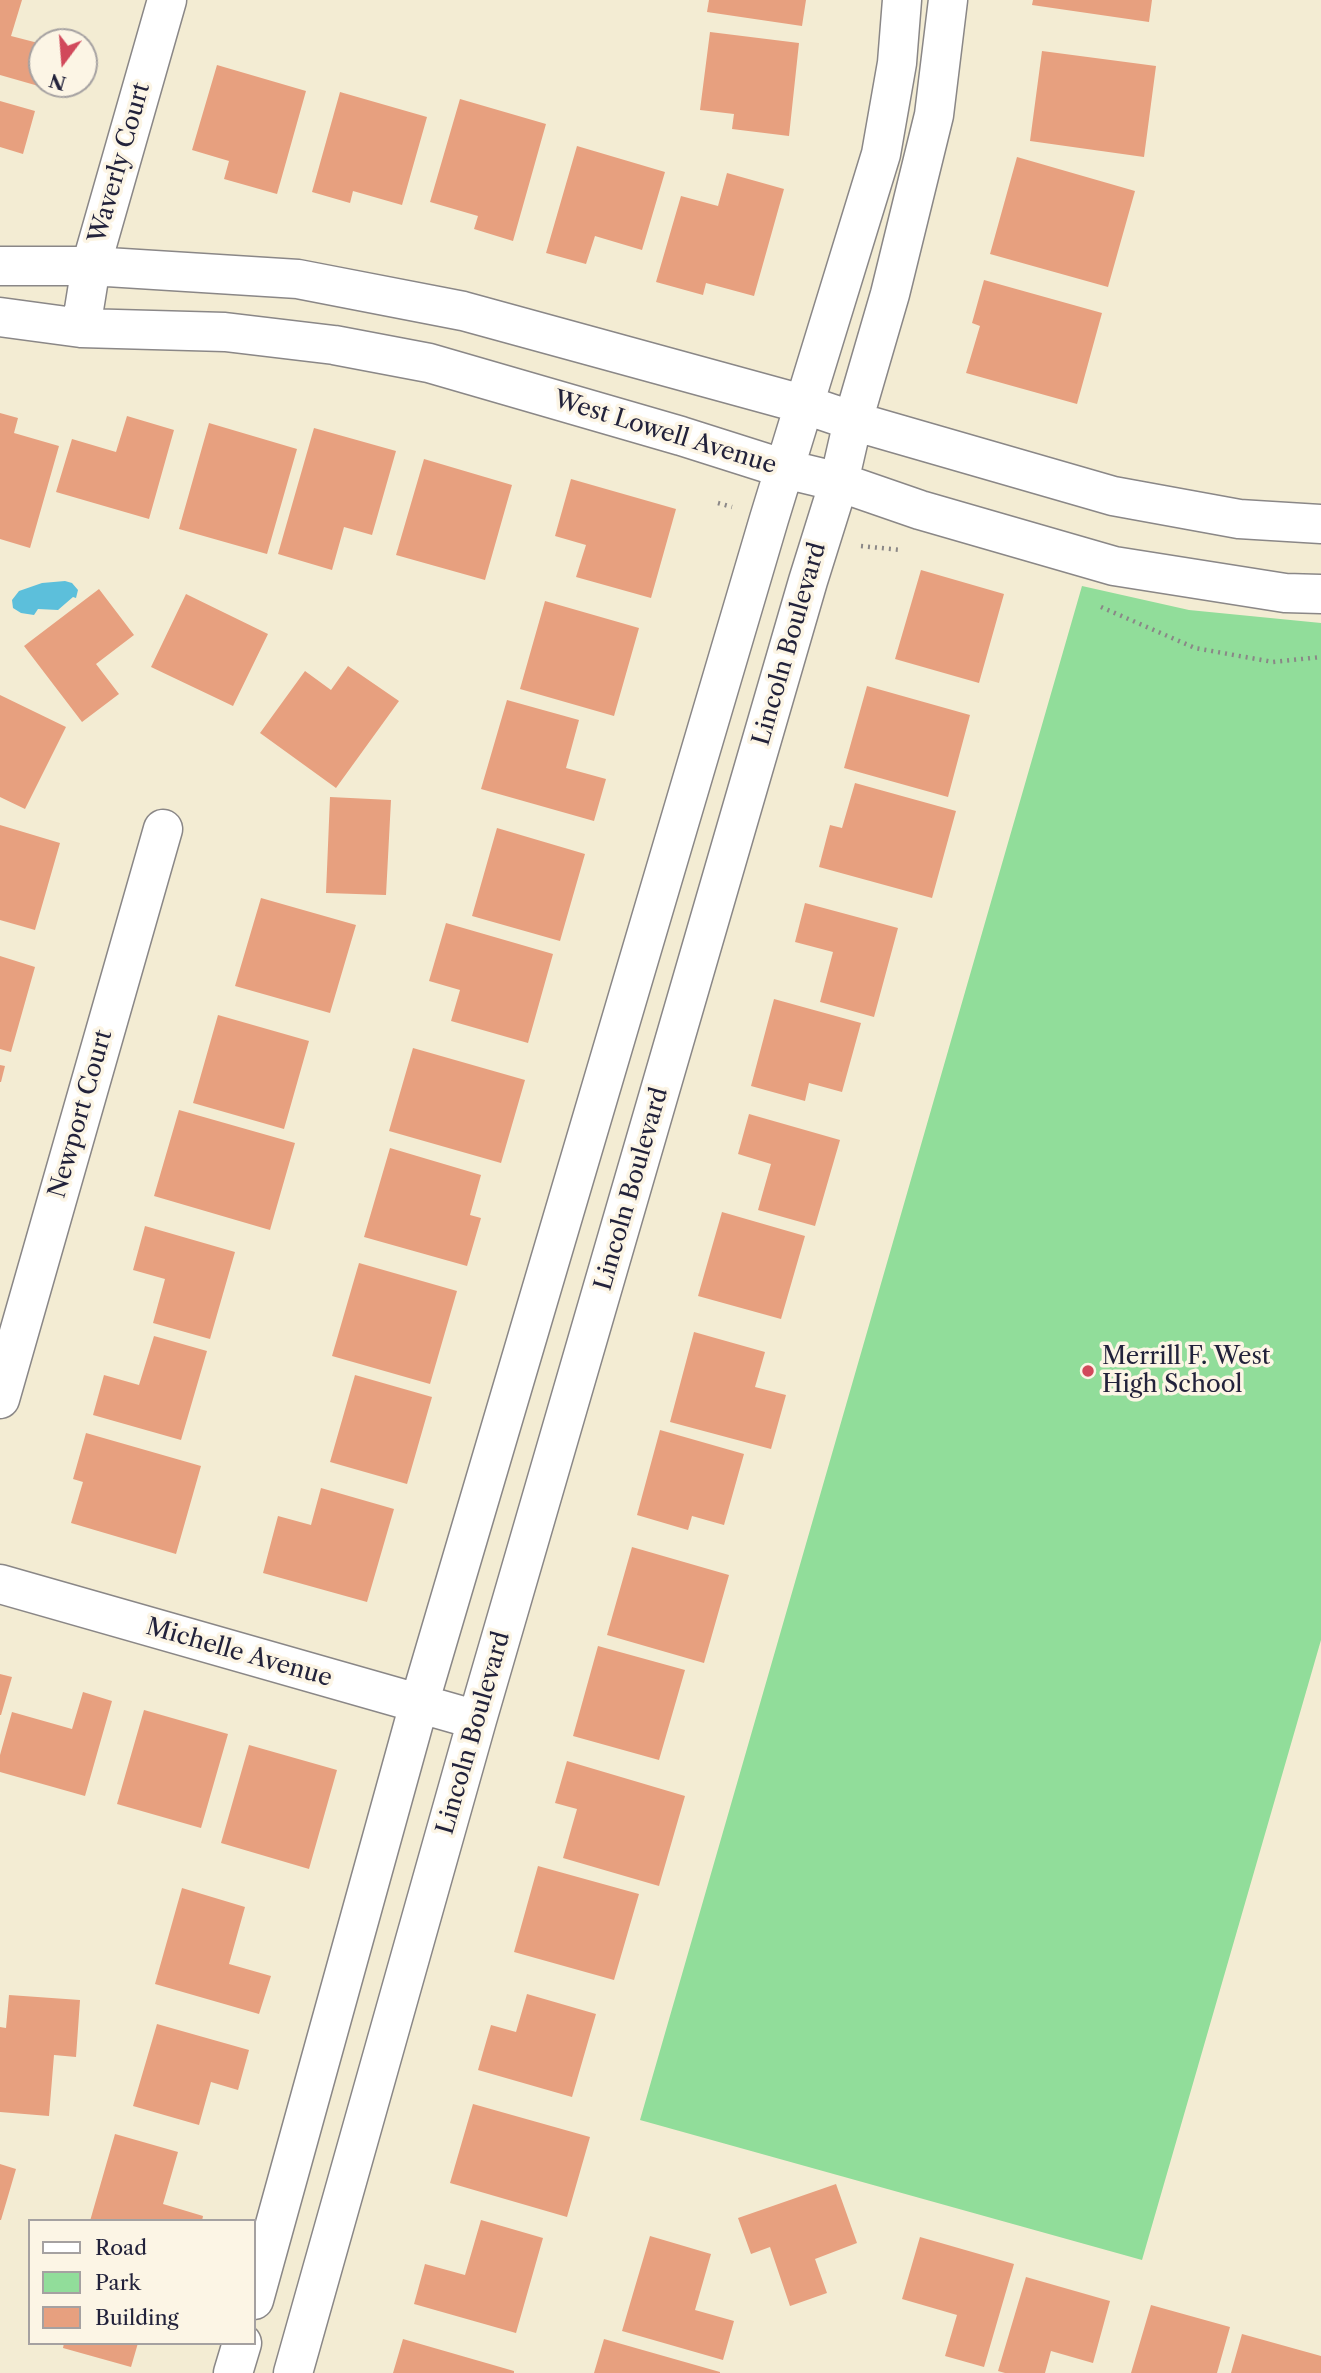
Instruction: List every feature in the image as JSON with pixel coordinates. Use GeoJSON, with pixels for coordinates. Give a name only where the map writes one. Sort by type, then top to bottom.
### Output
{"type":"FeatureCollection","features":[{"type":"Feature","properties":{"kind":"street","name":"Waverly Court"},"geometry":{"type":"LineString","coordinates":[[81,328],[91,266],[167,0]]}},
{"type":"Feature","properties":{"kind":"street"},"geometry":{"type":"LineString","coordinates":[[256,2293],[419,1704],[769,519],[881,155],[897,63],[902,0]]}},
{"type":"Feature","properties":{"kind":"street","name":"Lincoln Boulevard"},"geometry":{"type":"LineString","coordinates":[[293,2373],[477,1720],[839,482],[853,421],[890,294],[934,115],[948,0]]}},
{"type":"Feature","properties":{"kind":"street"},"geometry":{"type":"LineString","coordinates":[[0,266],[91,266],[298,279],[463,311],[806,405],[1113,496],[1239,519],[1321,524]]}},
{"type":"Feature","properties":{"kind":"street","name":"West Lowell Avenue"},"geometry":{"type":"LineString","coordinates":[[0,317],[81,328],[225,332],[334,345],[429,363],[785,469],[839,482],[920,510],[1114,566],[1285,593],[1321,594]]}},
{"type":"Feature","properties":{"kind":"street","name":"Newport Court"},"geometry":{"type":"LineString","coordinates":[[0,1399],[163,829]]}},
{"type":"Feature","properties":{"kind":"street","name":"Michelle Avenue"},"geometry":{"type":"LineString","coordinates":[[0,1584],[477,1720]]}},
{"type":"Feature","properties":{"kind":"street"},"geometry":{"type":"LineString","coordinates":[[233,2373],[241,2345]]}},
{"type":"Feature","properties":{"kind":"path"},"geometry":{"type":"LineString","coordinates":[[718,503],[769,519]]}},
{"type":"Feature","properties":{"kind":"path"},"geometry":{"type":"LineString","coordinates":[[823,534],[867,547],[905,550]]}},
{"type":"Feature","properties":{"kind":"path"},"geometry":{"type":"LineString","coordinates":[[1094,605],[1195,648],[1273,662],[1321,657]]}},
{"type":"Feature","properties":{"kind":"green space","name":"Merrill F. West High School"},"geometry":{"type":"Polygon","coordinates":[[[1082,586],[1189,610],[1321,623],[1321,1640],[1142,2260],[640,2120],[1082,586]]]}},
{"type":"Feature","properties":{"kind":"water"},"geometry":{"type":"Polygon","coordinates":[[[42,583],[72,583],[78,590],[76,598],[73,597],[58,610],[38,609],[34,615],[21,613],[13,608],[12,600],[19,591],[42,583]]]}},
{"type":"Feature","properties":{"kind":"building"},"geometry":{"type":"Polygon","coordinates":[[[0,0],[22,0],[11,36],[28,40],[28,83],[0,75],[0,0]]]}},
{"type":"Feature","properties":{"kind":"building"},"geometry":{"type":"Polygon","coordinates":[[[709,0],[806,0],[802,26],[707,12],[709,0]]]}},
{"type":"Feature","properties":{"kind":"building"},"geometry":{"type":"Polygon","coordinates":[[[1033,0],[1152,0],[1149,22],[1032,5],[1033,0]]]}},
{"type":"Feature","properties":{"kind":"building"},"geometry":{"type":"Polygon","coordinates":[[[710,32],[799,43],[789,136],[732,129],[734,114],[700,110],[710,32]]]}},
{"type":"Feature","properties":{"kind":"building"},"geometry":{"type":"Polygon","coordinates":[[[1042,51],[1156,66],[1144,157],[1030,141],[1042,51]]]}},
{"type":"Feature","properties":{"kind":"building"},"geometry":{"type":"Polygon","coordinates":[[[217,65],[306,91],[277,194],[224,179],[229,161],[192,150],[217,65]]]}},
{"type":"Feature","properties":{"kind":"building"},"geometry":{"type":"Polygon","coordinates":[[[340,92],[427,117],[402,205],[353,191],[350,203],[312,192],[340,92]]]}},
{"type":"Feature","properties":{"kind":"building"},"geometry":{"type":"Polygon","coordinates":[[[460,99],[546,124],[513,241],[474,229],[478,216],[430,202],[460,99]]]}},
{"type":"Feature","properties":{"kind":"building"},"geometry":{"type":"Polygon","coordinates":[[[0,101],[35,111],[23,154],[0,147],[0,101]]]}},
{"type":"Feature","properties":{"kind":"building"},"geometry":{"type":"Polygon","coordinates":[[[577,146],[665,172],[642,250],[595,236],[586,264],[546,253],[577,146]]]}},
{"type":"Feature","properties":{"kind":"building"},"geometry":{"type":"Polygon","coordinates":[[[1017,157],[1135,191],[1108,287],[990,254],[1017,157]]]}},
{"type":"Feature","properties":{"kind":"building"},"geometry":{"type":"Polygon","coordinates":[[[727,173],[784,189],[754,296],[706,283],[703,295],[656,282],[681,196],[718,206],[727,173]]]}},
{"type":"Feature","properties":{"kind":"building"},"geometry":{"type":"Polygon","coordinates":[[[984,280],[1102,313],[1077,404],[966,373],[980,326],[972,323],[984,280]]]}},
{"type":"Feature","properties":{"kind":"building"},"geometry":{"type":"Polygon","coordinates":[[[0,413],[18,418],[14,433],[59,446],[30,548],[0,539],[0,413]]]}},
{"type":"Feature","properties":{"kind":"building"},"geometry":{"type":"Polygon","coordinates":[[[127,416],[174,430],[149,519],[56,492],[72,439],[116,452],[127,416]]]}},
{"type":"Feature","properties":{"kind":"building"},"geometry":{"type":"Polygon","coordinates":[[[209,423],[297,449],[267,554],[179,529],[209,423]]]}},
{"type":"Feature","properties":{"kind":"building"},"geometry":{"type":"Polygon","coordinates":[[[314,428],[396,451],[372,535],[344,527],[332,570],[278,554],[314,428]]]}},
{"type":"Feature","properties":{"kind":"building"},"geometry":{"type":"Polygon","coordinates":[[[424,459],[512,485],[485,580],[396,555],[424,459]]]}},
{"type":"Feature","properties":{"kind":"building"},"geometry":{"type":"Polygon","coordinates":[[[571,479],[676,509],[651,598],[576,577],[586,545],[555,536],[571,479]]]}},
{"type":"Feature","properties":{"kind":"building"},"geometry":{"type":"Polygon","coordinates":[[[921,570],[1004,594],[979,683],[895,659],[921,570]]]}},
{"type":"Feature","properties":{"kind":"building"},"geometry":{"type":"Polygon","coordinates":[[[99,589],[134,635],[96,664],[119,694],[82,722],[24,646],[99,589]]]}},
{"type":"Feature","properties":{"kind":"building"},"geometry":{"type":"Polygon","coordinates":[[[186,594],[268,634],[233,706],[151,667],[186,594]]]}},
{"type":"Feature","properties":{"kind":"building"},"geometry":{"type":"Polygon","coordinates":[[[545,601],[639,628],[614,716],[520,689],[545,601]]]}},
{"type":"Feature","properties":{"kind":"building"},"geometry":{"type":"Polygon","coordinates":[[[348,666],[399,701],[336,788],[260,733],[305,671],[331,690],[348,666]]]}},
{"type":"Feature","properties":{"kind":"building"},"geometry":{"type":"Polygon","coordinates":[[[867,686],[970,715],[948,797],[844,768],[867,686]]]}},
{"type":"Feature","properties":{"kind":"building"},"geometry":{"type":"Polygon","coordinates":[[[0,695],[66,727],[25,809],[0,797],[0,695]]]}},
{"type":"Feature","properties":{"kind":"building"},"geometry":{"type":"Polygon","coordinates":[[[507,700],[579,720],[566,768],[606,779],[594,821],[481,789],[507,700]]]}},
{"type":"Feature","properties":{"kind":"building"},"geometry":{"type":"Polygon","coordinates":[[[855,783],[956,811],[932,898],[819,867],[830,825],[842,828],[855,783]]]}},
{"type":"Feature","properties":{"kind":"building"},"geometry":{"type":"Polygon","coordinates":[[[330,797],[391,800],[386,895],[326,893],[330,797]]]}},
{"type":"Feature","properties":{"kind":"building"},"geometry":{"type":"Polygon","coordinates":[[[0,825],[60,843],[35,930],[0,920],[0,825]]]}},
{"type":"Feature","properties":{"kind":"building"},"geometry":{"type":"Polygon","coordinates":[[[497,828],[585,854],[560,941],[472,916],[497,828]]]}},
{"type":"Feature","properties":{"kind":"building"},"geometry":{"type":"Polygon","coordinates":[[[261,898],[356,925],[330,1013],[235,986],[261,898]]]}},
{"type":"Feature","properties":{"kind":"building"},"geometry":{"type":"Polygon","coordinates":[[[805,903],[898,928],[874,1017],[820,1002],[833,952],[795,942],[805,903]]]}},
{"type":"Feature","properties":{"kind":"building"},"geometry":{"type":"Polygon","coordinates":[[[446,923],[553,954],[528,1043],[451,1021],[460,990],[429,981],[446,923]]]}},
{"type":"Feature","properties":{"kind":"building"},"geometry":{"type":"Polygon","coordinates":[[[0,956],[35,967],[11,1052],[0,1049],[0,956]]]}},
{"type":"Feature","properties":{"kind":"building"},"geometry":{"type":"Polygon","coordinates":[[[774,999],[861,1023],[842,1092],[809,1083],[805,1101],[751,1086],[774,999]]]}},
{"type":"Feature","properties":{"kind":"building"},"geometry":{"type":"Polygon","coordinates":[[[218,1015],[309,1041],[284,1129],[193,1103],[218,1015]]]}},
{"type":"Feature","properties":{"kind":"building"},"geometry":{"type":"Polygon","coordinates":[[[413,1048],[525,1080],[501,1163],[389,1131],[413,1048]]]}},
{"type":"Feature","properties":{"kind":"building"},"geometry":{"type":"Polygon","coordinates":[[[0,1065],[5,1066],[1,1082],[0,1082],[0,1065]]]}},
{"type":"Feature","properties":{"kind":"building"},"geometry":{"type":"Polygon","coordinates":[[[179,1110],[295,1143],[270,1230],[154,1196],[179,1110]]]}},
{"type":"Feature","properties":{"kind":"building"},"geometry":{"type":"Polygon","coordinates":[[[749,1114],[840,1140],[815,1226],[758,1210],[771,1164],[738,1154],[749,1114]]]}},
{"type":"Feature","properties":{"kind":"building"},"geometry":{"type":"Polygon","coordinates":[[[390,1148],[481,1175],[470,1215],[481,1218],[467,1266],[364,1237],[390,1148]]]}},
{"type":"Feature","properties":{"kind":"building"},"geometry":{"type":"Polygon","coordinates":[[[722,1212],[805,1236],[781,1319],[698,1296],[722,1212]]]}},
{"type":"Feature","properties":{"kind":"building"},"geometry":{"type":"Polygon","coordinates":[[[145,1226],[235,1252],[210,1339],[153,1323],[165,1279],[133,1270],[145,1226]]]}},
{"type":"Feature","properties":{"kind":"building"},"geometry":{"type":"Polygon","coordinates":[[[359,1263],[457,1291],[430,1384],[332,1356],[359,1263]]]}},
{"type":"Feature","properties":{"kind":"building"},"geometry":{"type":"Polygon","coordinates":[[[694,1332],[765,1352],[755,1387],[786,1395],[771,1449],[670,1422],[694,1332]]]}},
{"type":"Feature","properties":{"kind":"building"},"geometry":{"type":"Polygon","coordinates":[[[154,1336],[207,1351],[181,1440],[93,1415],[104,1375],[139,1385],[154,1336]]]}},
{"type":"Feature","properties":{"kind":"building"},"geometry":{"type":"Polygon","coordinates":[[[355,1375],[432,1397],[407,1484],[330,1462],[355,1375]]]}},
{"type":"Feature","properties":{"kind":"building"},"geometry":{"type":"Polygon","coordinates":[[[660,1430],[744,1454],[724,1525],[692,1516],[688,1530],[637,1515],[660,1430]]]}},
{"type":"Feature","properties":{"kind":"building"},"geometry":{"type":"Polygon","coordinates":[[[86,1433],[201,1466],[176,1554],[71,1523],[83,1482],[73,1479],[86,1433]]]}},
{"type":"Feature","properties":{"kind":"building"},"geometry":{"type":"Polygon","coordinates":[[[321,1488],[394,1509],[367,1602],[263,1573],[278,1516],[311,1525],[321,1488]]]}},
{"type":"Feature","properties":{"kind":"building"},"geometry":{"type":"Polygon","coordinates":[[[632,1547],[729,1575],[704,1663],[607,1635],[632,1547]]]}},
{"type":"Feature","properties":{"kind":"building"},"geometry":{"type":"Polygon","coordinates":[[[598,1646],[685,1670],[659,1760],[573,1736],[598,1646]]]}},
{"type":"Feature","properties":{"kind":"building"},"geometry":{"type":"Polygon","coordinates":[[[0,1674],[12,1677],[1,1715],[0,1715],[0,1674]]]}},
{"type":"Feature","properties":{"kind":"building"},"geometry":{"type":"Polygon","coordinates":[[[83,1692],[112,1701],[85,1796],[0,1772],[0,1755],[12,1712],[72,1729],[83,1692]]]}},
{"type":"Feature","properties":{"kind":"building"},"geometry":{"type":"Polygon","coordinates":[[[144,1710],[228,1734],[201,1828],[117,1804],[144,1710]]]}},
{"type":"Feature","properties":{"kind":"building"},"geometry":{"type":"Polygon","coordinates":[[[249,1745],[337,1770],[309,1869],[221,1843],[249,1745]]]}},
{"type":"Feature","properties":{"kind":"building"},"geometry":{"type":"Polygon","coordinates":[[[567,1761],[685,1796],[659,1886],[563,1858],[577,1809],[555,1803],[567,1761]]]}},
{"type":"Feature","properties":{"kind":"building"},"geometry":{"type":"Polygon","coordinates":[[[538,1866],[639,1894],[614,1980],[514,1952],[538,1866]]]}},
{"type":"Feature","properties":{"kind":"building"},"geometry":{"type":"Polygon","coordinates":[[[182,1888],[245,1907],[229,1964],[271,1976],[259,2014],[155,1984],[182,1888]]]}},
{"type":"Feature","properties":{"kind":"building"},"geometry":{"type":"Polygon","coordinates":[[[527,1994],[596,2014],[572,2097],[478,2070],[491,2025],[516,2032],[527,1994]]]}},
{"type":"Feature","properties":{"kind":"building"},"geometry":{"type":"Polygon","coordinates":[[[9,1995],[80,2000],[76,2057],[54,2055],[49,2116],[0,2112],[0,2027],[6,2028],[9,1995]]]}},
{"type":"Feature","properties":{"kind":"building"},"geometry":{"type":"Polygon","coordinates":[[[157,2024],[249,2050],[238,2090],[211,2082],[199,2125],[133,2106],[157,2024]]]}},
{"type":"Feature","properties":{"kind":"building"},"geometry":{"type":"Polygon","coordinates":[[[473,2104],[590,2137],[567,2217],[450,2183],[473,2104]]]}},
{"type":"Feature","properties":{"kind":"building"},"geometry":{"type":"Polygon","coordinates":[[[115,2134],[178,2152],[163,2204],[203,2216],[202,2219],[91,2219],[115,2134]]]}},
{"type":"Feature","properties":{"kind":"building"},"geometry":{"type":"Polygon","coordinates":[[[0,2164],[16,2169],[1,2220],[0,2220],[0,2164]]]}},
{"type":"Feature","properties":{"kind":"building"},"geometry":{"type":"Polygon","coordinates":[[[836,2184],[857,2243],[815,2259],[827,2293],[790,2306],[770,2247],[751,2254],[738,2218],[836,2184]]]}},
{"type":"Feature","properties":{"kind":"building"},"geometry":{"type":"Polygon","coordinates":[[[481,2220],[543,2238],[516,2333],[414,2304],[425,2264],[465,2275],[481,2220]]]}},
{"type":"Feature","properties":{"kind":"building"},"geometry":{"type":"Polygon","coordinates":[[[650,2236],[711,2254],[695,2310],[734,2321],[723,2360],[622,2331],[650,2236]]]}},
{"type":"Feature","properties":{"kind":"building"},"geometry":{"type":"Polygon","coordinates":[[[920,2237],[1014,2264],[984,2367],[945,2356],[957,2315],[902,2299],[920,2237]]]}},
{"type":"Feature","properties":{"kind":"building"},"geometry":{"type":"Polygon","coordinates":[[[1026,2277],[1110,2301],[1093,2363],[1051,2351],[1045,2373],[998,2371],[1026,2277]]]}},
{"type":"Feature","properties":{"kind":"building"},"geometry":{"type":"Polygon","coordinates":[[[1151,2305],[1230,2327],[1217,2373],[1131,2373],[1151,2305]]]}},
{"type":"Feature","properties":{"kind":"building"},"geometry":{"type":"Polygon","coordinates":[[[1242,2334],[1321,2356],[1321,2373],[1231,2373],[1242,2334]]]}},
{"type":"Feature","properties":{"kind":"building"},"geometry":{"type":"Polygon","coordinates":[[[403,2339],[514,2371],[514,2373],[393,2373],[403,2339]]]}},
{"type":"Feature","properties":{"kind":"building"},"geometry":{"type":"Polygon","coordinates":[[[604,2339],[720,2372],[720,2373],[594,2373],[604,2339]]]}},
{"type":"Feature","properties":{"kind":"building"},"geometry":{"type":"Polygon","coordinates":[[[64,2345],[137,2345],[131,2367],[63,2348],[64,2345]]]}},
{"type":"Feature","properties":{"kind":"place","name":"Merrill F. West High School"},"geometry":{"type":"Point","coordinates":[1088,1371]}}]}
